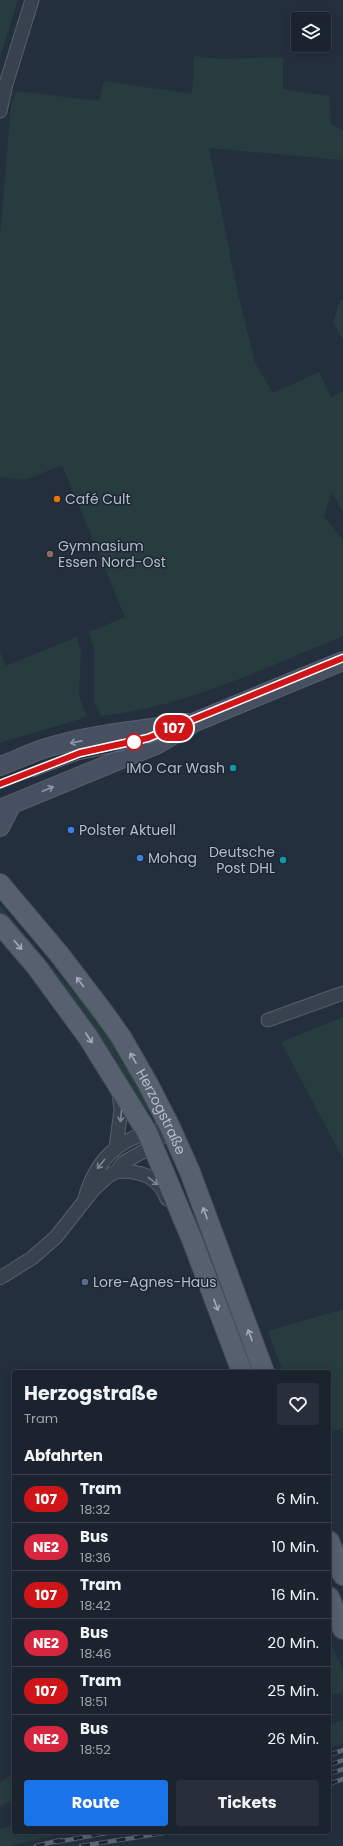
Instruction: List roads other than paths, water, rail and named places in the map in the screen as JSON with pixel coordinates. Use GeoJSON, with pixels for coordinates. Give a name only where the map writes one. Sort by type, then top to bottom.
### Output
{"type":"FeatureCollection","features":[{"type":"Feature","properties":{"kind":"main road"},"geometry":{"type":"LineString","coordinates":[[0,827],[6,806],[158,744],[195,722],[343,661]]}},
{"type":"Feature","properties":{"kind":"main road"},"geometry":{"type":"LineString","coordinates":[[0,766],[42,750],[63,744],[148,728],[195,722]]}},
{"type":"Feature","properties":{"kind":"main road","name":"Herzogstraße"},"geometry":{"type":"LineString","coordinates":[[0,883],[59,954],[121,1038],[170,1127],[190,1172],[263,1370]]}},
{"type":"Feature","properties":{"kind":"main road","name":"Herzogstraße"},"geometry":{"type":"LineString","coordinates":[[0,924],[36,966],[88,1037],[151,1139],[193,1242],[241,1370]]}},
{"type":"Feature","properties":{"kind":"main road"},"geometry":{"type":"LineString","coordinates":[[331,1546],[343,1575]]}},
{"type":"Feature","properties":{"kind":"main road"},"geometry":{"type":"LineString","coordinates":[[331,1602],[343,1629]]}},
{"type":"Feature","properties":{"kind":"street"},"geometry":{"type":"LineString","coordinates":[[0,111],[6,84],[32,0]]}},
{"type":"Feature","properties":{"kind":"street"},"geometry":{"type":"LineString","coordinates":[[268,1020],[343,993]]}},
{"type":"Feature","properties":{"kind":"street"},"geometry":{"type":"LineString","coordinates":[[116,1147],[121,1110],[118,1086]]}},
{"type":"Feature","properties":{"kind":"street"},"geometry":{"type":"LineString","coordinates":[[0,1278],[32,1258],[56,1237],[93,1190],[108,1176],[117,1171],[123,1164],[140,1155],[151,1139],[170,1127]]}},
{"type":"Feature","properties":{"kind":"street"},"geometry":{"type":"LineString","coordinates":[[83,1203],[90,1179],[116,1147],[123,1142],[151,1139]]}},
{"type":"Feature","properties":{"kind":"street"},"geometry":{"type":"LineString","coordinates":[[117,1171],[138,1172],[151,1178],[158,1184],[163,1190],[178,1229],[193,1242]]}},
{"type":"Feature","properties":{"kind":"tram line"},"geometry":{"type":"LineString","coordinates":[[0,785],[80,753],[148,738],[343,658]]}},
{"type":"Feature","properties":{"kind":"tram line","name":"107"},"geometry":{"type":"LineString","coordinates":[[0,784],[80,753],[148,738],[343,658]]}},
{"type":"Feature","properties":{"kind":"tram line"},"geometry":{"type":"LineString","coordinates":[[148,744],[197,725]]}},
{"type":"Feature","properties":{"kind":"tram line"},"geometry":{"type":"LineString","coordinates":[[33,777],[78,760],[125,750]]}},
{"type":"Feature","properties":{"kind":"railway"},"geometry":{"type":"LineString","coordinates":[[331,1754],[343,1750]]}},
{"type":"Feature","properties":{"kind":"railway"},"geometry":{"type":"LineString","coordinates":[[331,1764],[343,1760]]}},
{"type":"Feature","properties":{"kind":"railway"},"geometry":{"type":"LineString","coordinates":[[331,1773],[343,1769]]}},
{"type":"Feature","properties":{"kind":"railway"},"geometry":{"type":"LineString","coordinates":[[331,1783],[343,1779]]}},
{"type":"Feature","properties":{"kind":"railway"},"geometry":{"type":"LineString","coordinates":[[56,1842],[101,1834]]}},
{"type":"Feature","properties":{"kind":"railway"},"geometry":{"type":"LineString","coordinates":[[81,1846],[157,1834]]}},
{"type":"Feature","properties":{"kind":"railway"},"geometry":{"type":"LineString","coordinates":[[36,1846],[61,1840]]}},
{"type":"Feature","properties":{"kind":"place","name":"Café Cult"},"geometry":{"type":"Point","coordinates":[57,499]}},
{"type":"Feature","properties":{"kind":"place","name":"Gymnasium Essen Nord-Ost"},"geometry":{"type":"Point","coordinates":[50,554]}},
{"type":"Feature","properties":{"kind":"place","name":"IMO Car Wash"},"geometry":{"type":"Point","coordinates":[233,768]}},
{"type":"Feature","properties":{"kind":"place","name":"Polster Aktuell"},"geometry":{"type":"Point","coordinates":[71,830]}},
{"type":"Feature","properties":{"kind":"place","name":"Mohag"},"geometry":{"type":"Point","coordinates":[140,858]}},
{"type":"Feature","properties":{"kind":"place","name":"Deutsche Post DHL"},"geometry":{"type":"Point","coordinates":[283,860]}},
{"type":"Feature","properties":{"kind":"place","name":"Lore-Agnes-Haus"},"geometry":{"type":"Point","coordinates":[85,1282]}}]}
